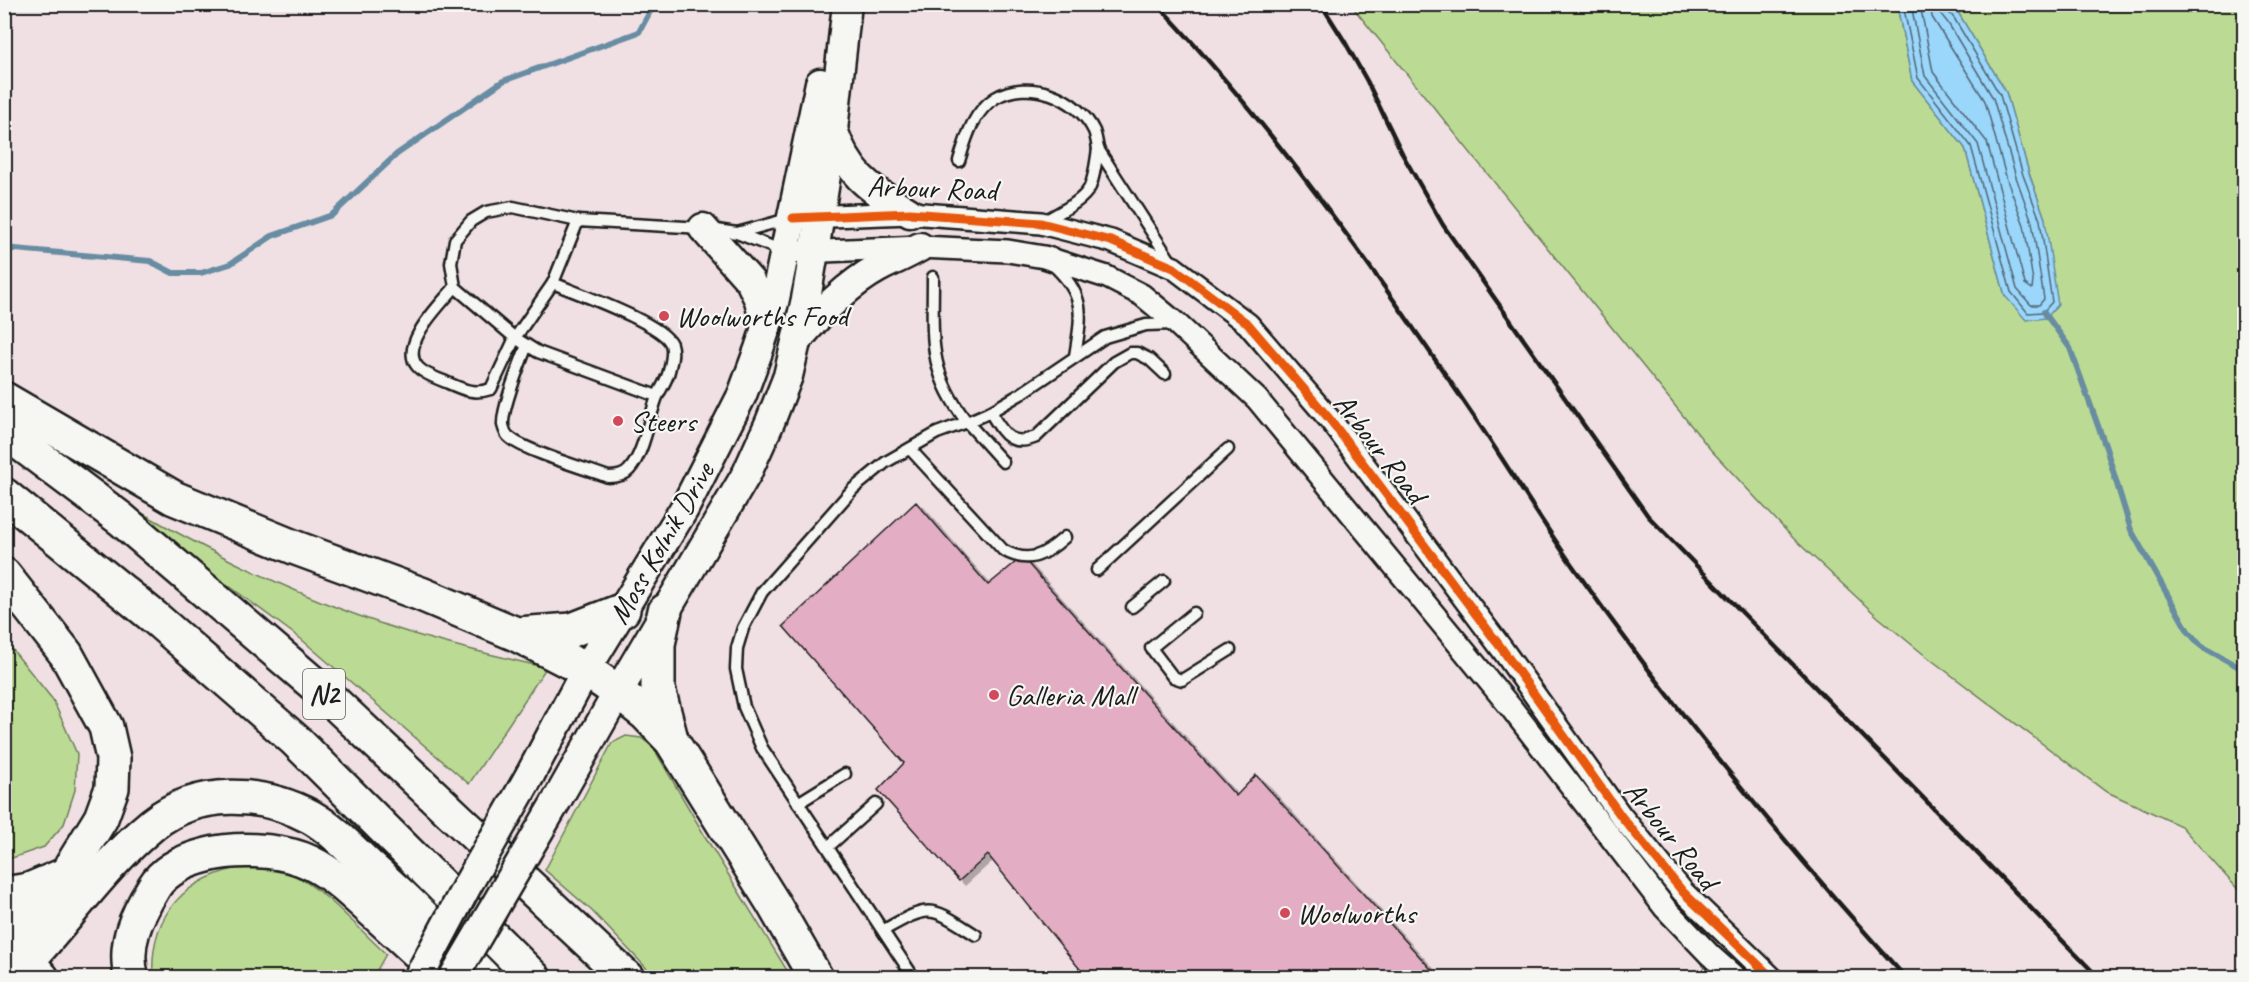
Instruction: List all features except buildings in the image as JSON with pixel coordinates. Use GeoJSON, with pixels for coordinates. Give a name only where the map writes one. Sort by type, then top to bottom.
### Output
{"type":"FeatureCollection","features":[{"type":"Feature","properties":{"kind":"main road","name":"Moss Kolnik Drive"},"geometry":{"type":"LineString","coordinates":[[453,978],[747,473],[770,423],[788,376],[814,252],[806,217],[817,104],[833,4]]}},
{"type":"Feature","properties":{"kind":"main road","name":"Moss Kolnik Drive"},"geometry":{"type":"LineString","coordinates":[[418,978],[586,670],[684,509],[742,395],[774,303],[785,252],[806,217],[833,130],[847,4]]}},
{"type":"Feature","properties":{"kind":"main road"},"geometry":{"type":"LineString","coordinates":[[833,130],[841,154],[857,176],[876,192],[910,213]]}},
{"type":"Feature","properties":{"kind":"main road"},"geometry":{"type":"LineString","coordinates":[[703,228],[750,281],[759,300],[766,328]]}},
{"type":"Feature","properties":{"kind":"main road"},"geometry":{"type":"LineString","coordinates":[[796,340],[851,286],[878,268],[920,247]]}},
{"type":"Feature","properties":{"kind":"main road"},"geometry":{"type":"LineString","coordinates":[[4,399],[174,498],[296,548],[421,594],[516,634],[586,670],[618,692],[646,714],[671,740],[773,903],[816,978]]}},
{"type":"Feature","properties":{"kind":"main road","name":"N2"},"geometry":{"type":"LineString","coordinates":[[4,431],[121,519],[322,691],[627,978]]}},
{"type":"Feature","properties":{"kind":"main road","name":"N2"},"geometry":{"type":"LineString","coordinates":[[4,495],[154,617],[295,740],[534,978]]}},
{"type":"Feature","properties":{"kind":"main road"},"geometry":{"type":"LineString","coordinates":[[4,575],[66,654],[106,727],[113,758],[112,788],[100,818],[66,875],[5,938],[26,972],[109,867],[153,824],[182,807],[214,797],[258,798],[284,805],[312,818],[344,842],[402,895],[484,978]]}},
{"type":"Feature","properties":{"kind":"main road"},"geometry":{"type":"LineString","coordinates":[[516,634],[572,630],[623,610]]}},
{"type":"Feature","properties":{"kind":"main road"},"geometry":{"type":"LineString","coordinates":[[665,611],[658,644],[657,681],[671,740]]}},
{"type":"Feature","properties":{"kind":"main road"},"geometry":{"type":"LineString","coordinates":[[132,978],[129,967],[130,938],[137,915],[158,880],[186,860],[223,851],[253,850],[301,859],[339,880],[446,978]]}},
{"type":"Feature","properties":{"kind":"main road"},"geometry":{"type":"LineString","coordinates":[[4,894],[28,890],[66,875]]}},
{"type":"Feature","properties":{"kind":"street","name":"Arbour Road"},"geometry":{"type":"LineString","coordinates":[[806,217],[910,213],[1041,223],[1111,241],[1174,267],[1248,324],[1332,422],[1508,657],[1621,816],[1683,892],[1772,978]]}},
{"type":"Feature","properties":{"kind":"street","name":"Arbour Road"},"geometry":{"type":"LineString","coordinates":[[785,252],[920,247],[1008,251],[1044,257],[1116,281],[1142,295],[1178,324],[1257,399],[1512,709],[1665,908],[1710,955],[1736,978]]}},
{"type":"Feature","properties":{"kind":"street"},"geometry":{"type":"LineString","coordinates":[[1603,829],[1621,816]]}},
{"type":"Feature","properties":{"kind":"lane"},"geometry":{"type":"LineString","coordinates":[[959,161],[969,128],[993,99],[1007,93],[1029,89],[1061,98],[1085,117],[1094,132],[1098,149],[1174,267]]}},
{"type":"Feature","properties":{"kind":"lane"},"geometry":{"type":"LineString","coordinates":[[1041,223],[1080,198],[1089,189],[1098,149]]}},
{"type":"Feature","properties":{"kind":"lane"},"geometry":{"type":"LineString","coordinates":[[657,396],[538,352],[515,338],[454,287],[451,263],[455,240],[471,221],[486,212],[513,207],[578,221],[703,228],[736,233],[785,252]]}},
{"type":"Feature","properties":{"kind":"lane"},"geometry":{"type":"LineString","coordinates":[[736,233],[806,217]]}},
{"type":"Feature","properties":{"kind":"lane"},"geometry":{"type":"LineString","coordinates":[[454,287],[414,339],[412,352],[417,366],[441,381],[478,393],[490,389],[515,338],[553,283],[578,221]]}},
{"type":"Feature","properties":{"kind":"lane"},"geometry":{"type":"LineString","coordinates":[[1044,257],[1068,279],[1081,309],[1075,356]]}},
{"type":"Feature","properties":{"kind":"lane"},"geometry":{"type":"LineString","coordinates":[[933,277],[933,345],[937,369],[955,406],[1003,462]]}},
{"type":"Feature","properties":{"kind":"lane"},"geometry":{"type":"LineString","coordinates":[[526,345],[505,412],[503,426],[507,436],[515,442],[547,455],[608,477],[616,477],[630,469],[637,458],[657,396],[668,375],[672,357],[670,343],[659,332],[637,318],[553,283]]}},
{"type":"Feature","properties":{"kind":"lane"},"geometry":{"type":"LineString","coordinates":[[914,978],[762,748],[744,707],[736,669],[743,628],[762,592],[854,489],[886,462],[937,433],[990,412],[1105,337],[1146,325],[1178,324]]}},
{"type":"Feature","properties":{"kind":"lane"},"geometry":{"type":"LineString","coordinates":[[990,412],[1007,437],[1018,441],[1028,441],[1036,437],[1114,362],[1130,353],[1137,353],[1149,359],[1165,374]]}},
{"type":"Feature","properties":{"kind":"lane"},"geometry":{"type":"LineString","coordinates":[[910,449],[1003,550],[1017,556],[1036,557],[1044,554],[1065,537]]}},
{"type":"Feature","properties":{"kind":"lane"},"geometry":{"type":"LineString","coordinates":[[1096,570],[1227,449]]}},
{"type":"Feature","properties":{"kind":"lane"},"geometry":{"type":"LineString","coordinates":[[1132,607],[1164,580]]}},
{"type":"Feature","properties":{"kind":"lane"},"geometry":{"type":"LineString","coordinates":[[1194,613],[1151,648],[1173,677],[1182,680],[1230,650]]}},
{"type":"Feature","properties":{"kind":"lane"},"geometry":{"type":"LineString","coordinates":[[798,803],[845,774]]}},
{"type":"Feature","properties":{"kind":"lane"},"geometry":{"type":"LineString","coordinates":[[828,848],[876,804]]}},
{"type":"Feature","properties":{"kind":"lane"},"geometry":{"type":"LineString","coordinates":[[884,930],[916,912],[926,910],[945,915],[976,935]]}},
{"type":"Feature","properties":{"kind":"green space"},"geometry":{"type":"Polygon","coordinates":[[[1351,5],[1897,5],[1912,81],[1965,148],[2005,296],[2045,219],[2006,92],[1959,14],[1950,5],[2244,5],[2244,896],[2181,826],[2105,791],[1922,653],[1878,617],[1794,539],[1710,449],[1351,5]]]}},
{"type":"Feature","properties":{"kind":"green space"},"geometry":{"type":"Polygon","coordinates":[[[142,513],[270,580],[336,608],[457,646],[546,668],[469,784],[301,639],[138,519],[142,513]]]}},
{"type":"Feature","properties":{"kind":"green space"},"geometry":{"type":"Polygon","coordinates":[[[4,639],[53,700],[77,754],[75,790],[64,824],[44,847],[12,858],[4,857],[4,639]]]}},
{"type":"Feature","properties":{"kind":"green space"},"geometry":{"type":"Polygon","coordinates":[[[626,736],[641,738],[653,747],[791,977],[655,977],[591,910],[545,870],[612,743],[626,736]]]}},
{"type":"Feature","properties":{"kind":"green space"},"geometry":{"type":"Polygon","coordinates":[[[248,866],[293,875],[329,899],[386,954],[373,977],[153,978],[153,955],[157,934],[176,901],[206,879],[248,866]]]}},
{"type":"Feature","properties":{"kind":"water"},"geometry":{"type":"Polygon","coordinates":[[[1897,5],[1950,5],[1959,14],[2006,92],[2045,219],[2058,305],[2046,318],[2026,320],[2005,296],[1965,148],[1912,81],[1897,5]]]}},
{"type":"Feature","properties":{"kind":"waterway"},"geometry":{"type":"LineString","coordinates":[[4,248],[150,261],[173,273],[201,273],[230,264],[272,236],[332,215],[397,154],[503,81],[639,32],[654,4]]}},
{"type":"Feature","properties":{"kind":"waterway"},"geometry":{"type":"LineString","coordinates":[[2044,312],[2070,348],[2106,448],[2131,530],[2188,631],[2201,646],[2244,670]]}},
{"type":"Feature","properties":{"kind":"railway"},"geometry":{"type":"LineString","coordinates":[[1157,4],[1243,101],[1362,255],[1486,434],[1572,565],[1650,672],[1775,828],[1906,978]]}},
{"type":"Feature","properties":{"kind":"railway"},"geometry":{"type":"LineString","coordinates":[[1321,4],[1367,81],[1404,157],[1443,225],[1648,516],[2099,978]]}},
{"type":"Feature","properties":{"kind":"cycle path"},"geometry":{"type":"LineString","coordinates":[[793,218],[910,213],[1041,223],[1111,241],[1174,268],[1248,324],[1332,422],[1502,649],[1621,816],[1683,892],[1772,978]]}},
{"type":"Feature","properties":{"kind":"place","name":"Woolworths Food"},"geometry":{"type":"Point","coordinates":[664,316]}},
{"type":"Feature","properties":{"kind":"place","name":"Steers"},"geometry":{"type":"Point","coordinates":[618,421]}},
{"type":"Feature","properties":{"kind":"place","name":"Galleria Mall"},"geometry":{"type":"Point","coordinates":[994,695]}},
{"type":"Feature","properties":{"kind":"place","name":"Woolworths"},"geometry":{"type":"Point","coordinates":[1285,913]}}]}
